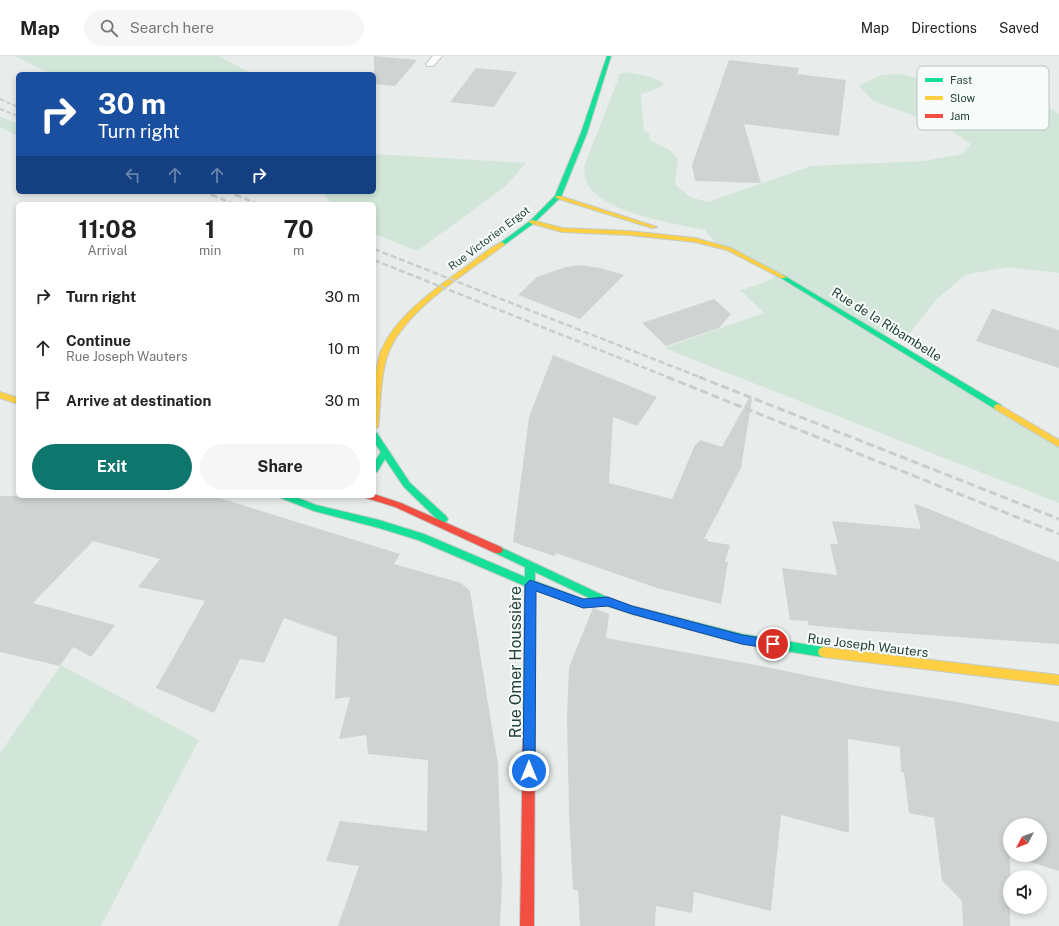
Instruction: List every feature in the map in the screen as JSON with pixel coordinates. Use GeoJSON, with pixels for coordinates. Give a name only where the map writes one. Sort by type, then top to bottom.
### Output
{"type":"FeatureCollection","features":[{"type":"Feature","properties":{"kind":"street","name":"Rue Victorien Ergot"},"geometry":{"type":"LineString","coordinates":[[376,411],[382,364],[386,348],[402,325],[429,299],[532,222],[558,197],[584,133],[609,56]]}},
{"type":"Feature","properties":{"kind":"street"},"geometry":{"type":"LineString","coordinates":[[558,197],[695,240]]}},
{"type":"Feature","properties":{"kind":"street"},"geometry":{"type":"LineString","coordinates":[[532,222],[562,230],[623,233],[695,240]]}},
{"type":"Feature","properties":{"kind":"street","name":"Rue de la Ribambelle"},"geometry":{"type":"LineString","coordinates":[[695,240],[729,249],[763,265],[816,295],[1059,444]]}},
{"type":"Feature","properties":{"kind":"street"},"geometry":{"type":"LineString","coordinates":[[0,394],[16,400]]}},
{"type":"Feature","properties":{"kind":"street"},"geometry":{"type":"LineString","coordinates":[[376,438],[407,485],[454,529]]}},
{"type":"Feature","properties":{"kind":"street"},"geometry":{"type":"LineString","coordinates":[[376,467],[385,452]]}},
{"type":"Feature","properties":{"kind":"street","name":"Rue Joseph Wauters"},"geometry":{"type":"LineString","coordinates":[[376,497],[398,505],[454,529],[608,602],[632,610],[742,639],[851,657],[1059,680]]}},
{"type":"Feature","properties":{"kind":"street"},"geometry":{"type":"LineString","coordinates":[[289,498],[314,508],[389,527],[421,537],[530,585],[583,604],[608,602]]}},
{"type":"Feature","properties":{"kind":"street"},"geometry":{"type":"LineString","coordinates":[[373,498],[389,527]]}},
{"type":"Feature","properties":{"kind":"street","name":"Rue Omer Houssière"},"geometry":{"type":"LineString","coordinates":[[526,926],[530,565]]}},
{"type":"Feature","properties":{"kind":"lane"},"geometry":{"type":"LineString","coordinates":[[430,64],[438,56]]}},
{"type":"Feature","properties":{"kind":"green space"},"geometry":{"type":"Polygon","coordinates":[[[15,56],[219,56],[248,72],[47,72],[15,56]]]}},
{"type":"Feature","properties":{"kind":"green space"},"geometry":{"type":"Polygon","coordinates":[[[626,72],[648,76],[664,83],[661,87],[641,94],[644,131],[649,132],[650,140],[670,150],[678,159],[675,184],[690,197],[708,202],[811,166],[924,161],[962,154],[971,144],[950,130],[1049,130],[1049,107],[1059,114],[1059,273],[1008,267],[965,275],[935,301],[910,333],[894,335],[876,331],[1059,444],[1059,503],[664,348],[764,313],[740,290],[760,284],[779,275],[716,244],[705,230],[638,215],[604,200],[593,191],[586,180],[584,167],[620,74],[626,72]]]}},
{"type":"Feature","properties":{"kind":"green space"},"geometry":{"type":"Polygon","coordinates":[[[899,74],[917,78],[917,117],[873,101],[859,86],[880,75],[899,74]]]}},
{"type":"Feature","properties":{"kind":"green space"},"geometry":{"type":"Polygon","coordinates":[[[0,116],[16,123],[16,135],[0,127],[0,116]]]}},
{"type":"Feature","properties":{"kind":"green space"},"geometry":{"type":"Polygon","coordinates":[[[376,154],[526,163],[505,187],[417,251],[376,235],[376,202],[330,202],[324,194],[376,194],[376,154]]]}},
{"type":"Feature","properties":{"kind":"green space"},"geometry":{"type":"Polygon","coordinates":[[[61,665],[199,740],[101,926],[0,926],[0,753],[61,665]]]}},
{"type":"Feature","properties":{"kind":"building"},"geometry":{"type":"Polygon","coordinates":[[[374,56],[417,60],[395,86],[376,84],[376,72],[374,72],[374,56]]]}},
{"type":"Feature","properties":{"kind":"building"},"geometry":{"type":"Polygon","coordinates":[[[729,60],[799,68],[797,74],[846,80],[839,136],[744,124],[761,183],[695,181],[692,165],[729,60]]]}},
{"type":"Feature","properties":{"kind":"building"},"geometry":{"type":"Polygon","coordinates":[[[476,68],[517,72],[494,107],[450,102],[476,68]]]}},
{"type":"Feature","properties":{"kind":"building"},"geometry":{"type":"Polygon","coordinates":[[[580,265],[600,268],[624,275],[580,319],[518,295],[537,277],[566,267],[580,265]]]}},
{"type":"Feature","properties":{"kind":"building"},"geometry":{"type":"Polygon","coordinates":[[[714,299],[731,314],[719,328],[666,346],[642,323],[714,299]]]}},
{"type":"Feature","properties":{"kind":"building"},"geometry":{"type":"Polygon","coordinates":[[[992,309],[1059,330],[1059,368],[976,341],[992,309]]]}},
{"type":"Feature","properties":{"kind":"building"},"geometry":{"type":"Polygon","coordinates":[[[553,355],[657,397],[637,426],[613,417],[609,483],[672,499],[695,445],[700,440],[722,447],[749,398],[752,399],[741,468],[704,539],[708,539],[707,541],[730,545],[725,562],[728,562],[721,604],[657,588],[556,553],[554,556],[513,542],[529,417],[553,355]]]}},
{"type":"Feature","properties":{"kind":"building"},"geometry":{"type":"Polygon","coordinates":[[[0,496],[16,496],[16,498],[219,498],[400,554],[394,564],[461,583],[470,591],[498,765],[502,882],[500,926],[338,926],[359,866],[326,861],[340,821],[427,831],[428,760],[368,754],[366,735],[339,739],[350,697],[335,699],[337,637],[284,618],[264,663],[240,659],[214,713],[156,688],[205,601],[138,587],[160,559],[93,541],[33,603],[115,625],[91,657],[73,647],[60,666],[0,652],[0,496]]]}},
{"type":"Feature","properties":{"kind":"building"},"geometry":{"type":"Polygon","coordinates":[[[914,503],[1059,562],[1059,644],[870,631],[808,625],[808,621],[790,620],[782,568],[837,575],[830,544],[838,544],[832,521],[921,529],[914,503]]]}},
{"type":"Feature","properties":{"kind":"building"},"geometry":{"type":"Polygon","coordinates":[[[593,608],[609,614],[606,638],[761,666],[868,688],[958,702],[1059,722],[1059,871],[1030,862],[1047,862],[1047,818],[1003,818],[1003,862],[1010,862],[1010,870],[1003,870],[1003,914],[1010,914],[1010,926],[963,926],[962,901],[942,880],[934,818],[909,813],[904,773],[901,772],[900,747],[848,739],[849,833],[781,815],[771,911],[694,892],[692,913],[656,906],[655,926],[580,926],[578,890],[573,890],[569,813],[567,718],[569,667],[593,608]]]}},
{"type":"Feature","properties":{"kind":"railway"},"geometry":{"type":"LineString","coordinates":[[0,99],[16,106]]}},
{"type":"Feature","properties":{"kind":"railway"},"geometry":{"type":"LineString","coordinates":[[0,109],[16,115]]}},
{"type":"Feature","properties":{"kind":"railway"},"geometry":{"type":"LineString","coordinates":[[209,194],[214,196]]}},
{"type":"Feature","properties":{"kind":"railway"},"geometry":{"type":"LineString","coordinates":[[233,194],[238,196]]}},
{"type":"Feature","properties":{"kind":"railway"},"geometry":{"type":"LineString","coordinates":[[212,195],[229,202]]}},
{"type":"Feature","properties":{"kind":"railway"},"geometry":{"type":"LineString","coordinates":[[236,195],[253,202]]}},
{"type":"Feature","properties":{"kind":"railway"},"geometry":{"type":"LineString","coordinates":[[376,250],[702,378]]}},
{"type":"Feature","properties":{"kind":"railway"},"geometry":{"type":"LineString","coordinates":[[376,261],[670,378]]}},
{"type":"Feature","properties":{"kind":"railway"},"geometry":{"type":"LineString","coordinates":[[667,377],[1059,534]]}},
{"type":"Feature","properties":{"kind":"railway"},"geometry":{"type":"LineString","coordinates":[[699,377],[1059,519]]}},
{"type":"Feature","properties":{"kind":"traffic: fast"},"geometry":{"type":"LineString","coordinates":[[502,244],[532,222],[558,197],[584,133],[609,56]]}},
{"type":"Feature","properties":{"kind":"traffic: fast"},"geometry":{"type":"LineString","coordinates":[[783,277],[998,407]]}},
{"type":"Feature","properties":{"kind":"traffic: fast"},"geometry":{"type":"LineString","coordinates":[[376,438],[407,485],[443,519]]}},
{"type":"Feature","properties":{"kind":"traffic: fast"},"geometry":{"type":"LineString","coordinates":[[376,467],[385,452]]}},
{"type":"Feature","properties":{"kind":"traffic: fast"},"geometry":{"type":"LineString","coordinates":[[289,498],[314,508],[379,524],[421,537],[505,574],[579,602]]}},
{"type":"Feature","properties":{"kind":"traffic: fast"},"geometry":{"type":"LineString","coordinates":[[498,550],[608,602],[632,610],[742,639],[823,652]]}},
{"type":"Feature","properties":{"kind":"traffic: fast"},"geometry":{"type":"LineString","coordinates":[[529,731],[530,565]]}},
{"type":"Feature","properties":{"kind":"traffic: slow"},"geometry":{"type":"LineString","coordinates":[[558,197],[654,227]]}},
{"type":"Feature","properties":{"kind":"traffic: slow"},"geometry":{"type":"LineString","coordinates":[[532,222],[562,230],[629,233],[695,240],[729,249],[783,277]]}},
{"type":"Feature","properties":{"kind":"traffic: slow"},"geometry":{"type":"LineString","coordinates":[[376,407],[383,357],[395,334],[421,305],[502,244]]}},
{"type":"Feature","properties":{"kind":"traffic: slow"},"geometry":{"type":"LineString","coordinates":[[0,395],[16,400]]}},
{"type":"Feature","properties":{"kind":"traffic: slow"},"geometry":{"type":"LineString","coordinates":[[998,407],[1059,444]]}},
{"type":"Feature","properties":{"kind":"traffic: slow"},"geometry":{"type":"LineString","coordinates":[[823,652],[1059,680]]}},
{"type":"Feature","properties":{"kind":"traffic: jam"},"geometry":{"type":"LineString","coordinates":[[375,498],[398,505],[498,550]]}},
{"type":"Feature","properties":{"kind":"traffic: jam"},"geometry":{"type":"LineString","coordinates":[[527,926],[529,731]]}},
{"type":"Feature","properties":{"kind":"route"},"geometry":{"type":"LineString","coordinates":[[529,771],[530,585],[583,604],[608,602],[632,610],[742,639],[773,644]]}}]}
